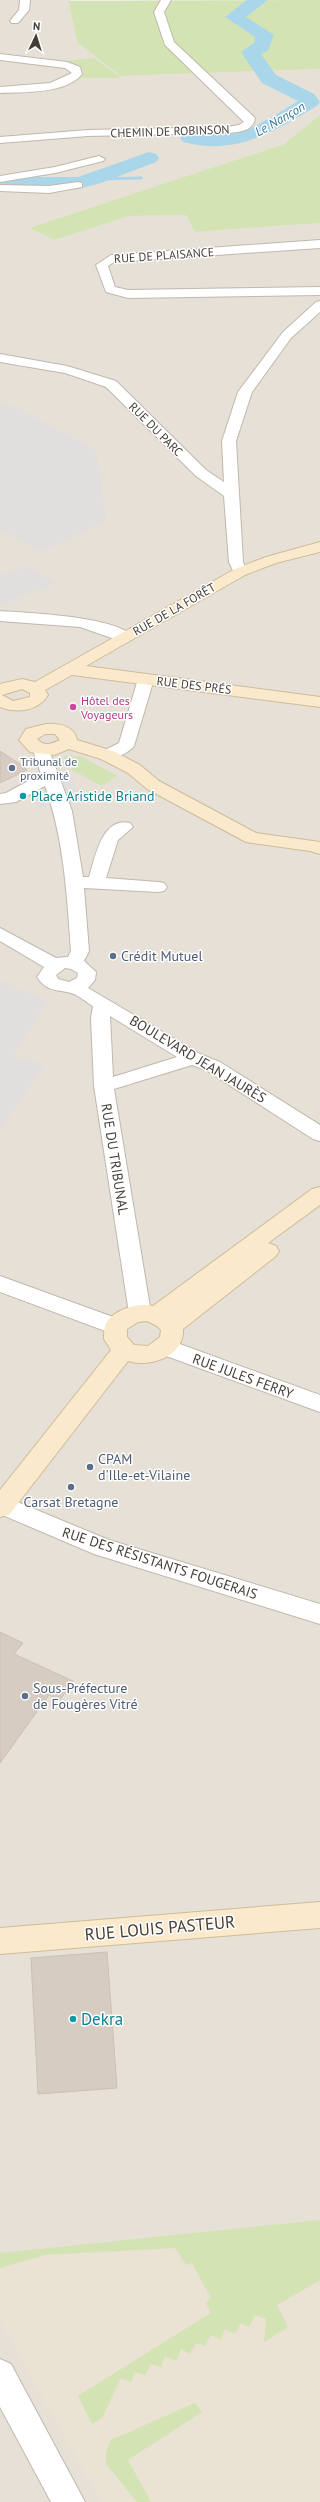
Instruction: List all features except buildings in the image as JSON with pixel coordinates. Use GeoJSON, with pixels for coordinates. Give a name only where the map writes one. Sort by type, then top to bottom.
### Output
{"type":"FeatureCollection","features":[{"type":"Feature","properties":{"kind":"main road","name":"RUE DE LA FORÊT"},"geometry":{"type":"LineString","coordinates":[[33,696],[67,669],[126,638],[240,572],[271,560],[320,547]]}},
{"type":"Feature","properties":{"kind":"main road","name":"RUE DES PRÉS"},"geometry":{"type":"LineString","coordinates":[[67,669],[320,702]]}},
{"type":"Feature","properties":{"kind":"main road"},"geometry":{"type":"LineString","coordinates":[[0,691],[14,685],[26,685],[33,696],[40,731]]}},
{"type":"Feature","properties":{"kind":"main road"},"geometry":{"type":"LineString","coordinates":[[7,703],[33,696]]}},
{"type":"Feature","properties":{"kind":"main road"},"geometry":{"type":"LineString","coordinates":[[7,703],[40,731]]}},
{"type":"Feature","properties":{"kind":"main road"},"geometry":{"type":"LineString","coordinates":[[68,743],[69,739],[65,732],[40,731],[29,736],[29,743],[41,750],[54,750],[68,743],[107,755],[134,769],[153,785],[252,838],[314,846],[320,849]]}},
{"type":"Feature","properties":{"kind":"main road"},"geometry":{"type":"LineString","coordinates":[[159,1326],[126,1317],[116,1326],[115,1339],[124,1350],[146,1355],[159,1326],[320,1194]]}},
{"type":"Feature","properties":{"kind":"main road"},"geometry":{"type":"LineString","coordinates":[[159,1326],[320,1211]]}},
{"type":"Feature","properties":{"kind":"main road"},"geometry":{"type":"LineString","coordinates":[[1,1507],[124,1350]]}},
{"type":"Feature","properties":{"kind":"main road","name":"RUE LOUIS PASTEUR"},"geometry":{"type":"LineString","coordinates":[[0,1941],[320,1915]]}},
{"type":"Feature","properties":{"kind":"street"},"geometry":{"type":"LineString","coordinates":[[15,21],[24,10],[25,0]]}},
{"type":"Feature","properties":{"kind":"street","name":"CHEMIN DE ROBINSON"},"geometry":{"type":"LineString","coordinates":[[0,140],[88,133],[227,130],[242,128],[249,123],[250,119],[170,43],[159,12],[166,0]]}},
{"type":"Feature","properties":{"kind":"street"},"geometry":{"type":"LineString","coordinates":[[0,58],[67,65],[76,69],[77,74],[71,80],[55,84],[0,90]]}},
{"type":"Feature","properties":{"kind":"street"},"geometry":{"type":"LineString","coordinates":[[0,178],[55,170],[99,159]]}},
{"type":"Feature","properties":{"kind":"street"},"geometry":{"type":"LineString","coordinates":[[0,188],[64,190],[78,185]]}},
{"type":"Feature","properties":{"kind":"street","name":"RUE DE PLAISANCE"},"geometry":{"type":"LineString","coordinates":[[320,244],[111,259],[102,264],[110,289],[128,294],[320,291]]}},
{"type":"Feature","properties":{"kind":"street"},"geometry":{"type":"LineString","coordinates":[[240,572],[236,562],[229,441],[245,392],[287,335],[320,305]]}},
{"type":"Feature","properties":{"kind":"street","name":"RUE DU PARC"},"geometry":{"type":"LineString","coordinates":[[0,358],[67,370],[111,384],[201,473],[231,494]]}},
{"type":"Feature","properties":{"kind":"street"},"geometry":{"type":"LineString","coordinates":[[0,631],[5,627],[3,616],[61,618],[91,624],[126,638]]}},
{"type":"Feature","properties":{"kind":"street"},"geometry":{"type":"LineString","coordinates":[[107,755],[126,746],[146,679]]}},
{"type":"Feature","properties":{"kind":"street"},"geometry":{"type":"LineString","coordinates":[[41,750],[63,811],[75,882],[80,951],[74,963]]}},
{"type":"Feature","properties":{"kind":"street"},"geometry":{"type":"LineString","coordinates":[[0,798],[10,798],[51,776]]}},
{"type":"Feature","properties":{"kind":"street"},"geometry":{"type":"LineString","coordinates":[[96,883],[110,838],[124,826]]}},
{"type":"Feature","properties":{"kind":"street"},"geometry":{"type":"LineString","coordinates":[[75,882],[158,887]]}},
{"type":"Feature","properties":{"kind":"street"},"geometry":{"type":"LineString","coordinates":[[0,933],[54,965],[74,963],[84,968],[87,972],[80,983],[61,988],[48,980],[47,973],[54,965]]}},
{"type":"Feature","properties":{"kind":"street","name":"BOULEVARD JEAN JAURÈS"},"geometry":{"type":"LineString","coordinates":[[80,983],[103,1004],[193,1058],[213,1066],[320,1134]]}},
{"type":"Feature","properties":{"kind":"street","name":"BOULEVARD JEAN JAURÈS"},"geometry":{"type":"LineString","coordinates":[[80,983],[320,1124]]}},
{"type":"Feature","properties":{"kind":"street","name":"RUE DU TRIBUNAL"},"geometry":{"type":"LineString","coordinates":[[103,1004],[100,1018],[104,1086],[159,1326]]}},
{"type":"Feature","properties":{"kind":"street"},"geometry":{"type":"LineString","coordinates":[[104,1086],[193,1058]]}},
{"type":"Feature","properties":{"kind":"street"},"geometry":{"type":"LineString","coordinates":[[0,1284],[116,1326]]}},
{"type":"Feature","properties":{"kind":"street","name":"RUE JULES FERRY"},"geometry":{"type":"LineString","coordinates":[[159,1326],[320,1404]]}},
{"type":"Feature","properties":{"kind":"street","name":"RUE DES RÉSISTANTS FOUGERAIS"},"geometry":{"type":"LineString","coordinates":[[1,1507],[102,1547],[320,1614]]}},
{"type":"Feature","properties":{"kind":"street"},"geometry":{"type":"LineString","coordinates":[[0,2375],[69,2502]]}},
{"type":"Feature","properties":{"kind":"shaded area"},"geometry":{"type":"Polygon","coordinates":[[[0,0],[70,0],[77,42],[120,76],[320,69],[320,115],[284,144],[29,228],[55,240],[129,216],[186,215],[195,232],[320,223],[320,2502],[0,2502],[0,0]]]}},
{"type":"Feature","properties":{"kind":"shaded area"},"geometry":{"type":"Polygon","coordinates":[[[0,403],[14,406],[96,450],[107,521],[41,552],[0,529],[0,403]]]}},
{"type":"Feature","properties":{"kind":"shaded area"},"geometry":{"type":"Polygon","coordinates":[[[26,566],[56,583],[0,606],[0,576],[26,566]]]}},
{"type":"Feature","properties":{"kind":"shaded area"},"geometry":{"type":"Polygon","coordinates":[[[54,769],[73,779],[82,805],[65,801],[54,769]]]}},
{"type":"Feature","properties":{"kind":"shaded area"},"geometry":{"type":"Polygon","coordinates":[[[49,788],[53,802],[38,809],[35,794],[49,788]]]}},
{"type":"Feature","properties":{"kind":"shaded area"},"geometry":{"type":"Polygon","coordinates":[[[0,980],[47,1001],[14,1056],[45,1065],[0,1131],[0,980]]]}},
{"type":"Feature","properties":{"kind":"shaded area"},"geometry":{"type":"Polygon","coordinates":[[[320,2220],[320,2502],[101,2502],[0,2321],[0,2253],[320,2220]]]}},
{"type":"Feature","properties":{"kind":"green space"},"geometry":{"type":"Polygon","coordinates":[[[320,0],[320,69],[120,76],[77,42],[69,1],[320,0]]]}},
{"type":"Feature","properties":{"kind":"green space"},"geometry":{"type":"Polygon","coordinates":[[[94,58],[121,78],[80,78],[84,73],[82,69],[64,61],[94,58]]]}},
{"type":"Feature","properties":{"kind":"green space"},"geometry":{"type":"Polygon","coordinates":[[[320,115],[320,223],[195,232],[186,215],[129,216],[55,240],[29,228],[284,144],[320,115]]]}},
{"type":"Feature","properties":{"kind":"green space"},"geometry":{"type":"Polygon","coordinates":[[[64,757],[82,757],[117,776],[102,786],[72,770],[64,757]]]}},
{"type":"Feature","properties":{"kind":"green space"},"geometry":{"type":"Polygon","coordinates":[[[320,2220],[320,2280],[277,2305],[288,2327],[264,2342],[266,2319],[255,2315],[249,2327],[241,2323],[235,2334],[225,2329],[221,2340],[211,2335],[205,2346],[196,2343],[190,2354],[181,2349],[176,2361],[165,2356],[161,2367],[151,2364],[145,2375],[135,2372],[131,2382],[121,2378],[102,2418],[92,2424],[78,2396],[211,2313],[206,2303],[211,2298],[192,2263],[186,2265],[175,2248],[44,2255],[0,2268],[0,2253],[320,2220]]]}},
{"type":"Feature","properties":{"kind":"green space"},"geometry":{"type":"Polygon","coordinates":[[[195,2403],[202,2412],[128,2460],[151,2502],[137,2502],[106,2464],[106,2452],[111,2440],[195,2403]]]}},
{"type":"Feature","properties":{"kind":"waterway","name":"Le Nançon"},"geometry":{"type":"LineString","coordinates":[[190,138],[226,140],[254,134],[310,102],[307,98],[269,79],[250,52],[262,46],[265,35],[234,17],[259,0]]}},
{"type":"Feature","properties":{"kind":"waterway","name":"Le Nançon"},"geometry":{"type":"LineString","coordinates":[[0,183],[78,183],[94,179],[149,158]]}},
{"type":"Feature","properties":{"kind":"waterway"},"geometry":{"type":"LineString","coordinates":[[94,179],[141,178]]}},
{"type":"Feature","properties":{"kind":"place","name":"Hôtel des Voyageurs"},"geometry":{"type":"Point","coordinates":[73,707]}},
{"type":"Feature","properties":{"kind":"place","name":"Tribunal de proximité"},"geometry":{"type":"Point","coordinates":[12,768]}},
{"type":"Feature","properties":{"kind":"place","name":"Place Aristide Briand"},"geometry":{"type":"Point","coordinates":[23,796]}},
{"type":"Feature","properties":{"kind":"place","name":"Crédit Mutuel"},"geometry":{"type":"Point","coordinates":[113,956]}},
{"type":"Feature","properties":{"kind":"place","name":"CPAM d'Ille-et-Vilaine"},"geometry":{"type":"Point","coordinates":[90,1467]}},
{"type":"Feature","properties":{"kind":"place","name":"Carsat Bretagne"},"geometry":{"type":"Point","coordinates":[71,1487]}},
{"type":"Feature","properties":{"kind":"place","name":"Sous-Préfecture de Fougères Vitré"},"geometry":{"type":"Point","coordinates":[25,1696]}},
{"type":"Feature","properties":{"kind":"place","name":"Dekra"},"geometry":{"type":"Point","coordinates":[73,2019]}}]}
